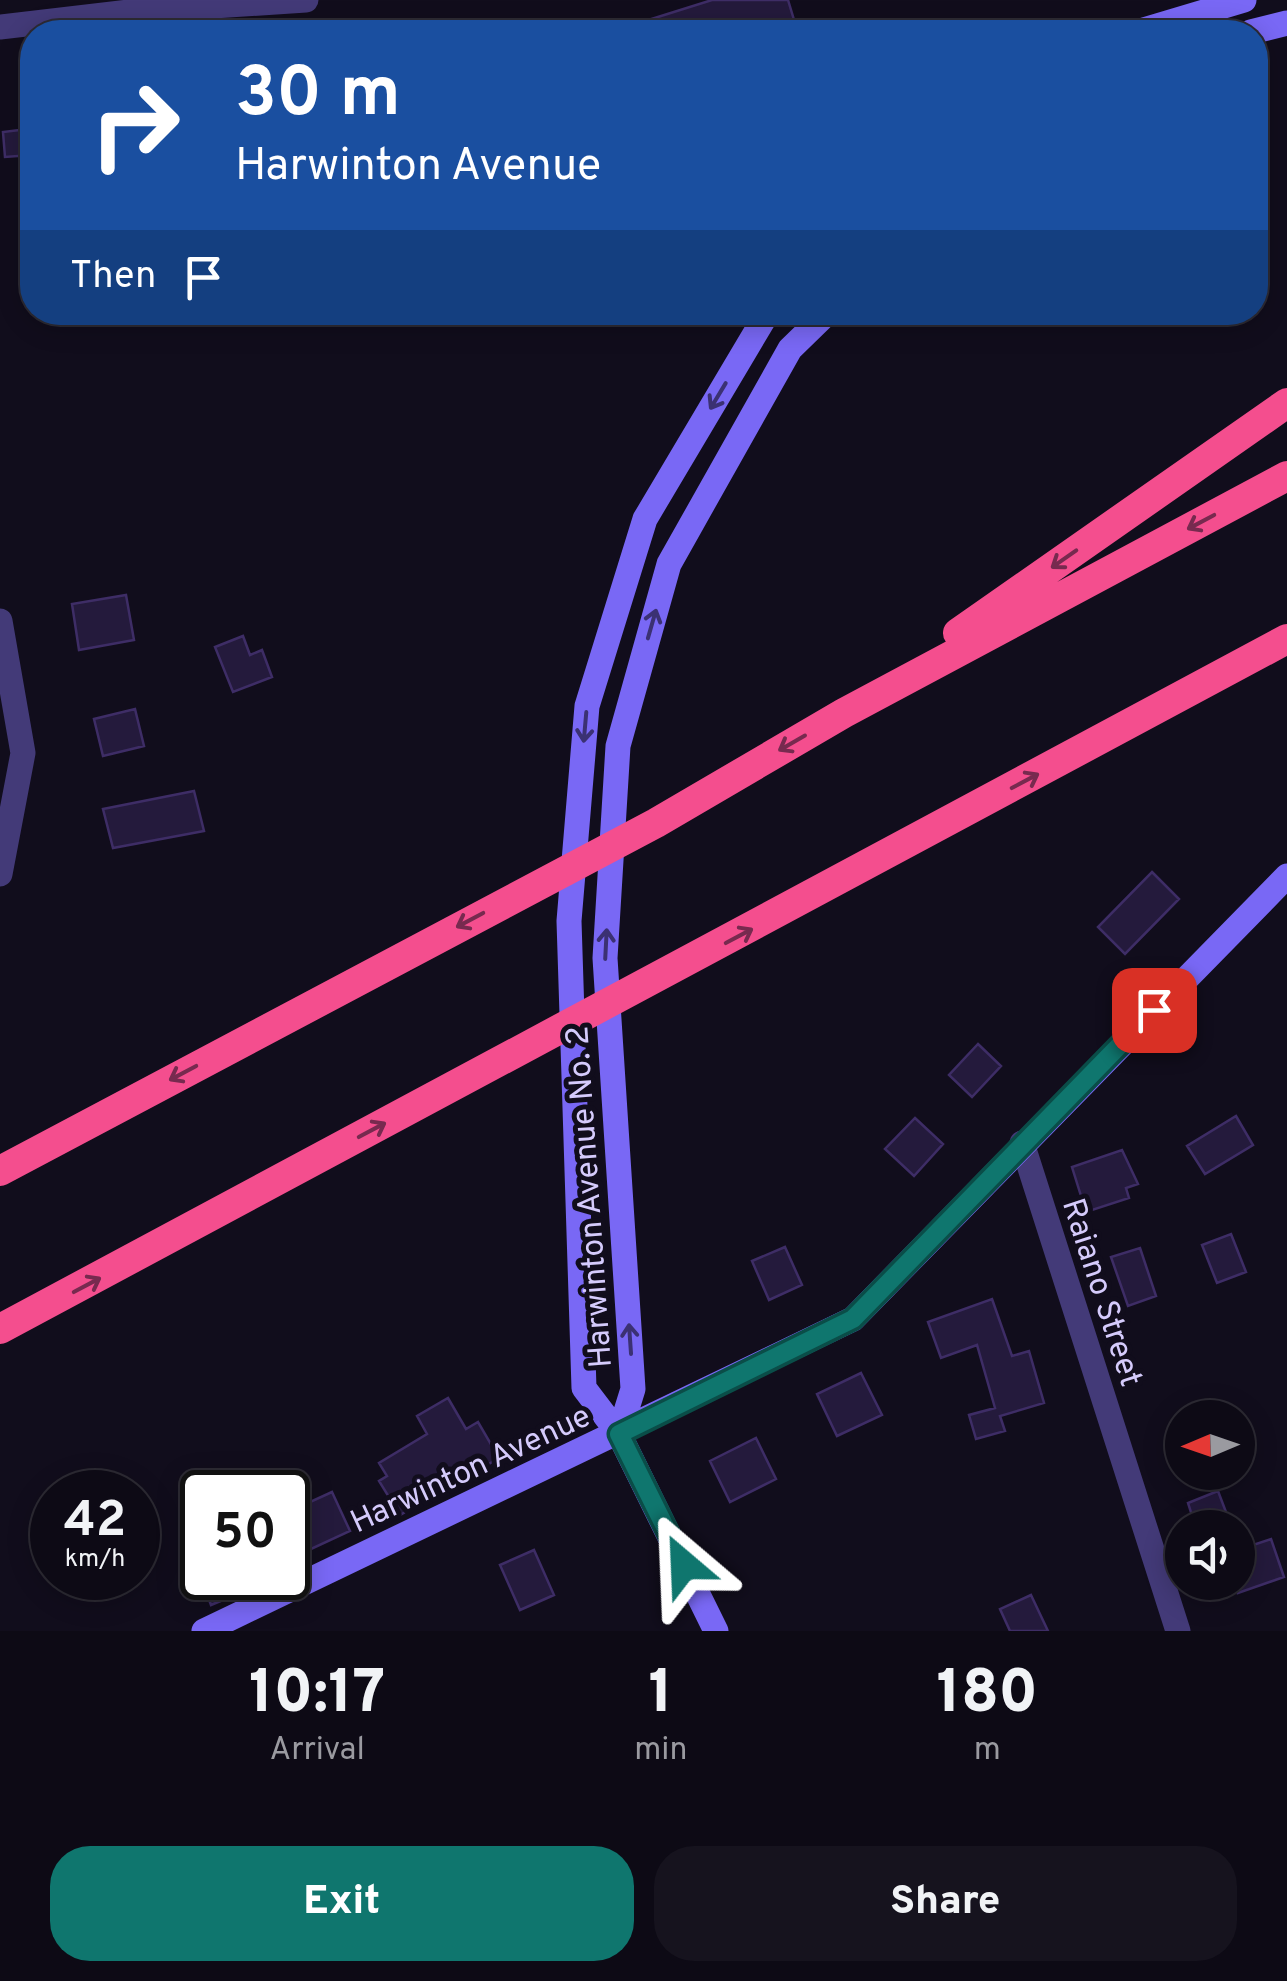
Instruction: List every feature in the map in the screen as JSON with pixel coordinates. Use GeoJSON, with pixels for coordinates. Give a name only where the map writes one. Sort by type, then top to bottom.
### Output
{"type":"FeatureCollection","features":[{"type":"Feature","properties":{"kind":"highway"},"geometry":{"type":"LineString","coordinates":[[844,712],[1287,403]]}},
{"type":"Feature","properties":{"kind":"highway"},"geometry":{"type":"LineString","coordinates":[[0,1172],[656,823],[844,712],[1287,476]]}},
{"type":"Feature","properties":{"kind":"highway"},"geometry":{"type":"LineString","coordinates":[[0,1330],[1287,639]]}},
{"type":"Feature","properties":{"kind":"main road"},"geometry":{"type":"LineString","coordinates":[[1178,20],[1244,0]]}},
{"type":"Feature","properties":{"kind":"main road","name":"Harwinton Avenue No. 2"},"geometry":{"type":"LineString","coordinates":[[619,1434],[584,1388],[569,921],[587,706],[645,520],[760,325]]}},
{"type":"Feature","properties":{"kind":"main road","name":"Harwinton Avenue No. 2"},"geometry":{"type":"LineString","coordinates":[[619,1434],[633,1390],[605,958],[618,746],[669,564],[790,350],[815,325]]}},
{"type":"Feature","properties":{"kind":"main road","name":"Harwinton Avenue"},"geometry":{"type":"LineString","coordinates":[[204,1631],[853,1319],[1287,876]]}},
{"type":"Feature","properties":{"kind":"main road"},"geometry":{"type":"LineString","coordinates":[[619,1434],[716,1631]]}},
{"type":"Feature","properties":{"kind":"street"},"geometry":{"type":"LineString","coordinates":[[45,20],[136,6],[306,0]]}},
{"type":"Feature","properties":{"kind":"street"},"geometry":{"type":"LineString","coordinates":[[0,620],[23,753],[0,874]]}},
{"type":"Feature","properties":{"kind":"street","name":"Raiano Street"},"geometry":{"type":"LineString","coordinates":[[1022,1144],[1178,1631]]}},
{"type":"Feature","properties":{"kind":"building"},"geometry":{"type":"Polygon","coordinates":[[[712,0],[788,0],[794,20],[648,20],[712,0]]]}},
{"type":"Feature","properties":{"kind":"building"},"geometry":{"type":"Polygon","coordinates":[[[20,130],[20,156],[5,157],[3,132],[20,130]]]}},
{"type":"Feature","properties":{"kind":"building"},"geometry":{"type":"Polygon","coordinates":[[[126,595],[134,640],[79,650],[72,604],[126,595]]]}},
{"type":"Feature","properties":{"kind":"building"},"geometry":{"type":"Polygon","coordinates":[[[243,636],[250,655],[262,650],[272,677],[233,692],[215,647],[243,636]]]}},
{"type":"Feature","properties":{"kind":"building"},"geometry":{"type":"Polygon","coordinates":[[[135,709],[144,746],[103,756],[94,719],[135,709]]]}},
{"type":"Feature","properties":{"kind":"building"},"geometry":{"type":"Polygon","coordinates":[[[194,791],[204,831],[113,848],[103,809],[194,791]]]}},
{"type":"Feature","properties":{"kind":"building"},"geometry":{"type":"Polygon","coordinates":[[[1152,872],[1179,899],[1125,954],[1098,927],[1152,872]]]}},
{"type":"Feature","properties":{"kind":"building"},"geometry":{"type":"Polygon","coordinates":[[[978,1044],[1001,1066],[972,1097],[949,1075],[978,1044]]]}},
{"type":"Feature","properties":{"kind":"building"},"geometry":{"type":"Polygon","coordinates":[[[1236,1116],[1253,1145],[1205,1174],[1187,1146],[1236,1116]]]}},
{"type":"Feature","properties":{"kind":"building"},"geometry":{"type":"Polygon","coordinates":[[[915,1118],[943,1144],[914,1176],[885,1149],[915,1118]]]}},
{"type":"Feature","properties":{"kind":"building"},"geometry":{"type":"Polygon","coordinates":[[[1122,1150],[1138,1184],[1126,1188],[1129,1198],[1086,1212],[1072,1167],[1122,1150]]]}},
{"type":"Feature","properties":{"kind":"building"},"geometry":{"type":"Polygon","coordinates":[[[1231,1234],[1246,1272],[1217,1283],[1202,1245],[1231,1234]]]}},
{"type":"Feature","properties":{"kind":"building"},"geometry":{"type":"Polygon","coordinates":[[[785,1247],[802,1285],[769,1300],[752,1261],[785,1247]]]}},
{"type":"Feature","properties":{"kind":"building"},"geometry":{"type":"Polygon","coordinates":[[[1140,1248],[1156,1296],[1128,1306],[1111,1257],[1140,1248]]]}},
{"type":"Feature","properties":{"kind":"building"},"geometry":{"type":"Polygon","coordinates":[[[992,1299],[1012,1356],[1029,1351],[1044,1403],[1000,1416],[1005,1431],[976,1439],[969,1415],[995,1408],[977,1345],[941,1358],[928,1322],[992,1299]]]}},
{"type":"Feature","properties":{"kind":"building"},"geometry":{"type":"Polygon","coordinates":[[[861,1373],[882,1415],[837,1436],[817,1394],[861,1373]]]}},
{"type":"Feature","properties":{"kind":"building"},"geometry":{"type":"Polygon","coordinates":[[[448,1398],[466,1429],[478,1422],[499,1458],[400,1515],[379,1481],[387,1476],[379,1463],[427,1434],[417,1416],[448,1398]]]}},
{"type":"Feature","properties":{"kind":"building"},"geometry":{"type":"Polygon","coordinates":[[[756,1438],[776,1479],[730,1502],[710,1461],[756,1438]]]}},
{"type":"Feature","properties":{"kind":"building"},"geometry":{"type":"Polygon","coordinates":[[[1218,1491],[1225,1510],[1190,1510],[1188,1503],[1218,1491]]]}},
{"type":"Feature","properties":{"kind":"building"},"geometry":{"type":"Polygon","coordinates":[[[332,1492],[350,1531],[310,1549],[310,1502],[332,1492]]]}},
{"type":"Feature","properties":{"kind":"building"},"geometry":{"type":"Polygon","coordinates":[[[1271,1539],[1284,1577],[1255,1587],[1255,1544],[1271,1539]]]}},
{"type":"Feature","properties":{"kind":"building"},"geometry":{"type":"Polygon","coordinates":[[[534,1550],[554,1595],[520,1610],[500,1565],[534,1550]]]}},
{"type":"Feature","properties":{"kind":"building"},"geometry":{"type":"Polygon","coordinates":[[[1031,1595],[1048,1631],[1010,1631],[1000,1609],[1031,1595]]]}},
{"type":"Feature","properties":{"kind":"route"},"geometry":{"type":"LineString","coordinates":[[684,1565],[619,1434],[853,1319],[1154,1010]]}}]}
